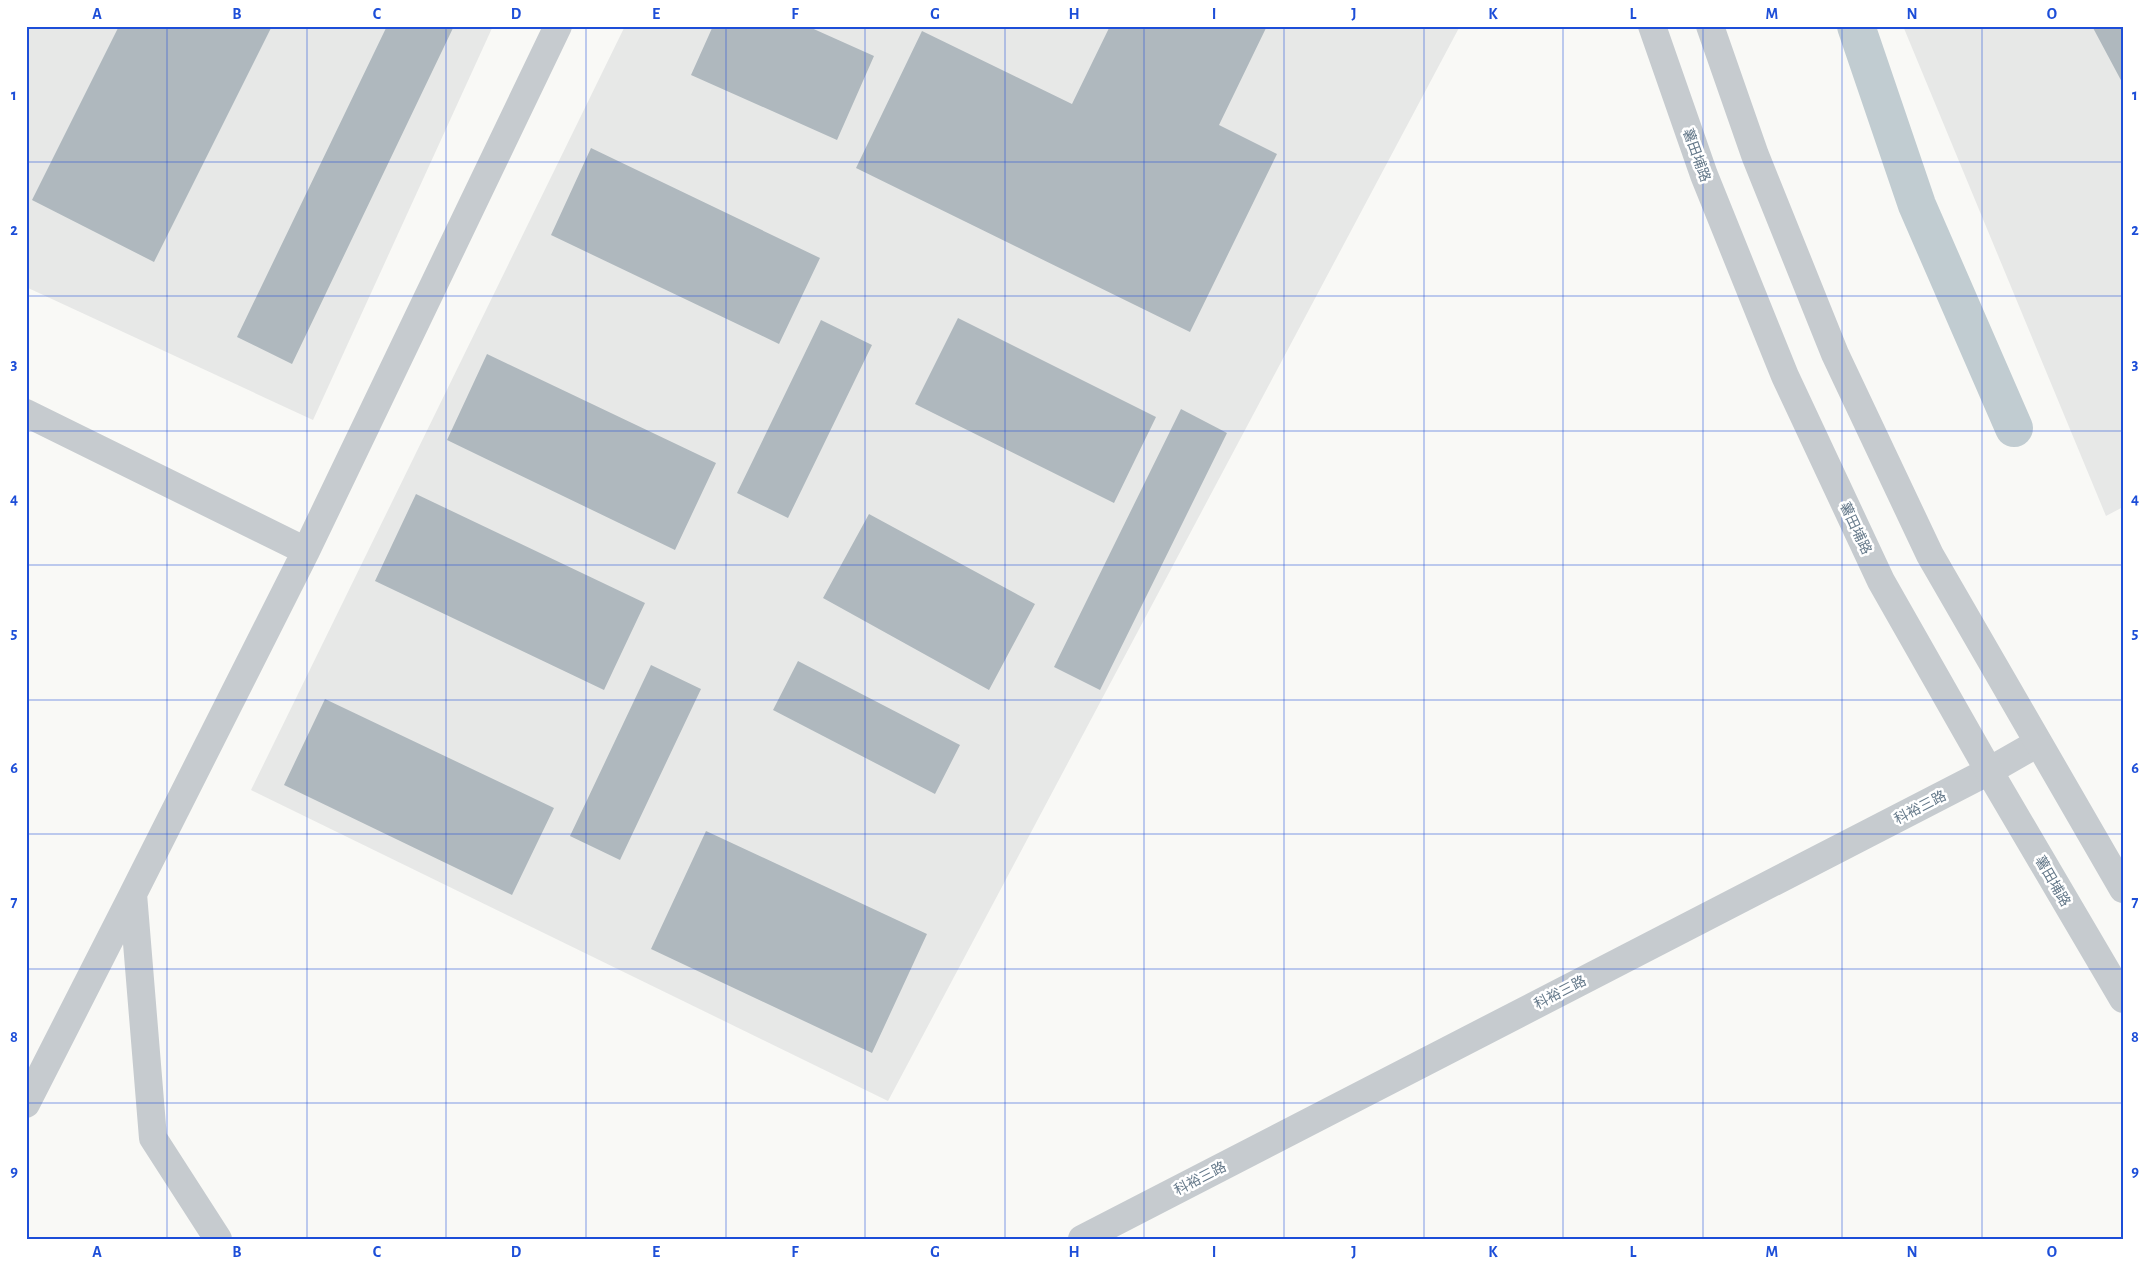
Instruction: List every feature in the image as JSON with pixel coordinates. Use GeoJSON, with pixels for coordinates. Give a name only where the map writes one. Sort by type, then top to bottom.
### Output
{"type":"FeatureCollection","features":[{"type":"Feature","properties":{"kind":"street"},"geometry":{"type":"LineString","coordinates":[[26,1104],[306,551],[558,26]]}},
{"type":"Feature","properties":{"kind":"street","name":"薯田埔路"},"geometry":{"type":"LineString","coordinates":[[1652,26],[1704,175],[1784,376],[1881,581],[1989,772],[2123,999]]}},
{"type":"Feature","properties":{"kind":"street"},"geometry":{"type":"LineString","coordinates":[[1710,26],[1755,155],[1836,354],[1930,556],[2123,889]]}},
{"type":"Feature","properties":{"kind":"street"},"geometry":{"type":"LineString","coordinates":[[26,413],[306,551]]}},
{"type":"Feature","properties":{"kind":"street","name":"科裕三路"},"geometry":{"type":"LineString","coordinates":[[1082,1239],[1989,772],[2038,743]]}},
{"type":"Feature","properties":{"kind":"street"},"geometry":{"type":"LineString","coordinates":[[133,894],[152,1138],[218,1239]]}},
{"type":"Feature","properties":{"kind":"shaded area"},"geometry":{"type":"Polygon","coordinates":[[[26,26],[493,26],[313,420],[26,287],[26,26]]]}},
{"type":"Feature","properties":{"kind":"shaded area"},"geometry":{"type":"Polygon","coordinates":[[[625,26],[1460,26],[888,1101],[251,790],[625,26]]]}},
{"type":"Feature","properties":{"kind":"shaded area"},"geometry":{"type":"Polygon","coordinates":[[[1903,26],[2123,26],[2123,507],[2106,516],[1903,26]]]}},
{"type":"Feature","properties":{"kind":"building"},"geometry":{"type":"Polygon","coordinates":[[[119,26],[272,26],[154,262],[32,200],[119,26]]]}},
{"type":"Feature","properties":{"kind":"building"},"geometry":{"type":"Polygon","coordinates":[[[387,26],[454,26],[292,364],[237,337],[387,26]]]}},
{"type":"Feature","properties":{"kind":"building"},"geometry":{"type":"Polygon","coordinates":[[[713,26],[807,26],[874,56],[837,140],[691,75],[713,26]]]}},
{"type":"Feature","properties":{"kind":"building"},"geometry":{"type":"Polygon","coordinates":[[[1110,26],[1267,26],[1219,125],[1277,154],[1190,332],[856,168],[922,31],[1072,104],[1110,26]]]}},
{"type":"Feature","properties":{"kind":"building"},"geometry":{"type":"Polygon","coordinates":[[[2092,26],[2123,26],[2123,84],[2092,26]]]}},
{"type":"Feature","properties":{"kind":"building"},"geometry":{"type":"Polygon","coordinates":[[[591,148],[820,258],[779,344],[551,235],[591,148]]]}},
{"type":"Feature","properties":{"kind":"building"},"geometry":{"type":"Polygon","coordinates":[[[958,318],[1156,417],[1114,503],[915,404],[958,318]]]}},
{"type":"Feature","properties":{"kind":"building"},"geometry":{"type":"Polygon","coordinates":[[[821,320],[872,345],[788,518],[737,493],[821,320]]]}},
{"type":"Feature","properties":{"kind":"building"},"geometry":{"type":"Polygon","coordinates":[[[487,354],[716,463],[675,550],[447,440],[487,354]]]}},
{"type":"Feature","properties":{"kind":"building"},"geometry":{"type":"Polygon","coordinates":[[[1181,409],[1227,433],[1100,690],[1054,667],[1181,409]]]}},
{"type":"Feature","properties":{"kind":"building"},"geometry":{"type":"Polygon","coordinates":[[[416,494],[645,603],[604,690],[375,581],[416,494]]]}},
{"type":"Feature","properties":{"kind":"building"},"geometry":{"type":"Polygon","coordinates":[[[869,514],[1035,604],[989,690],[823,598],[869,514]]]}},
{"type":"Feature","properties":{"kind":"building"},"geometry":{"type":"Polygon","coordinates":[[[798,661],[960,745],[935,794],[773,710],[798,661]]]}},
{"type":"Feature","properties":{"kind":"building"},"geometry":{"type":"Polygon","coordinates":[[[651,665],[701,689],[620,860],[570,836],[651,665]]]}},
{"type":"Feature","properties":{"kind":"building"},"geometry":{"type":"Polygon","coordinates":[[[325,699],[554,808],[512,895],[284,785],[325,699]]]}},
{"type":"Feature","properties":{"kind":"building"},"geometry":{"type":"Polygon","coordinates":[[[706,831],[927,934],[872,1053],[651,949],[706,831]]]}},
{"type":"Feature","properties":{"kind":"waterway"},"geometry":{"type":"LineString","coordinates":[[1856,26],[1917,205],[2014,428]]}}]}
